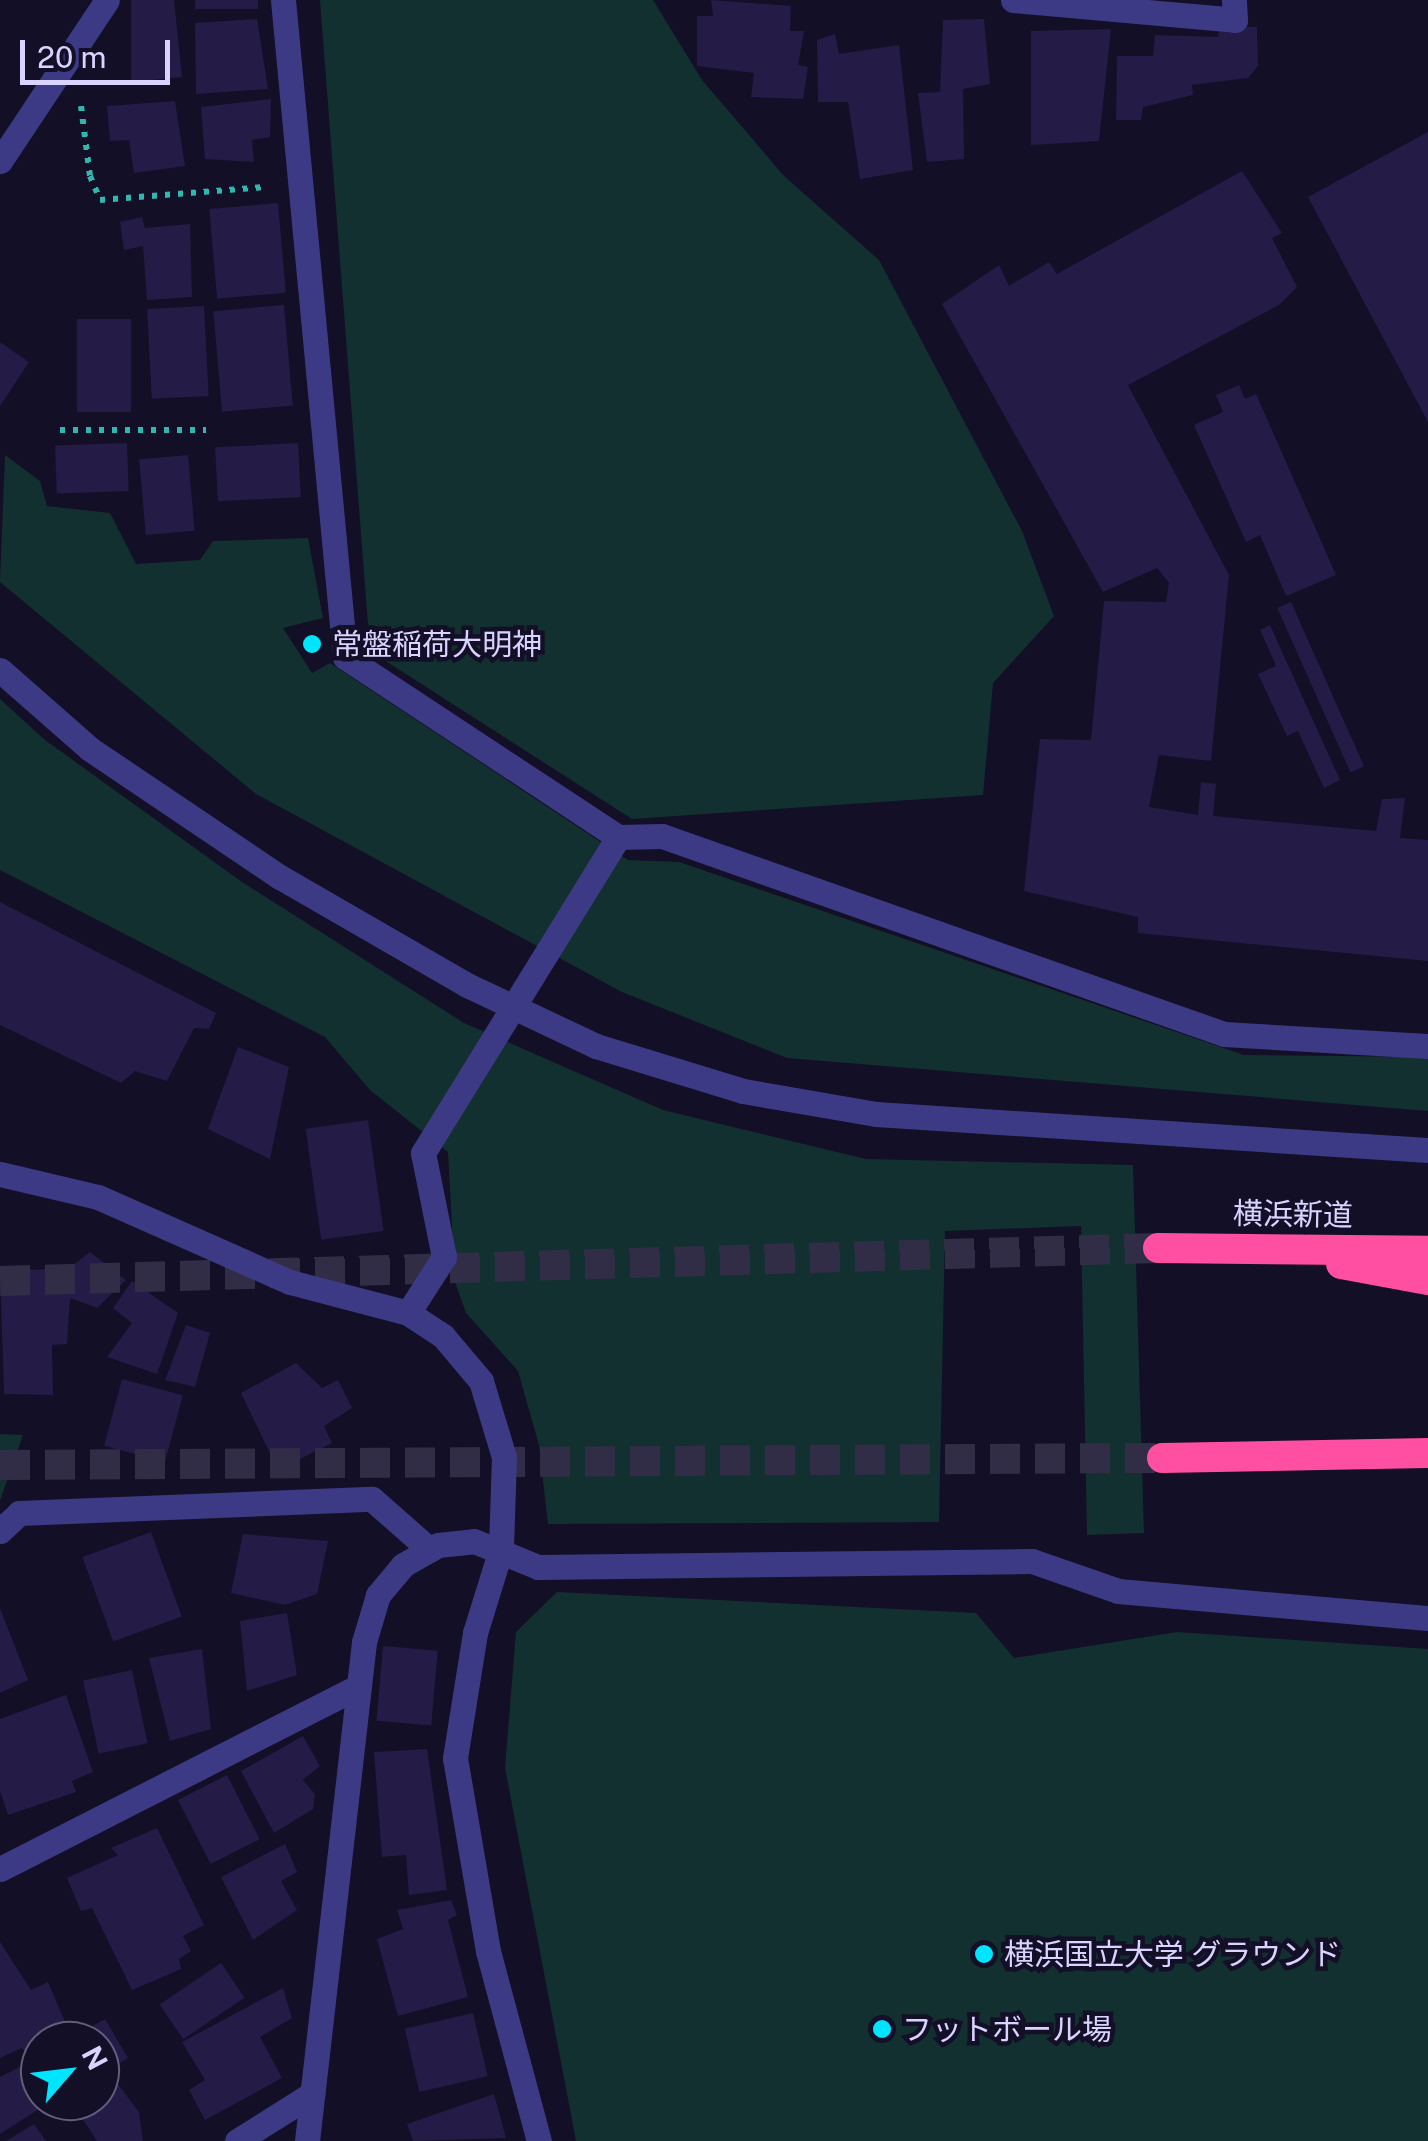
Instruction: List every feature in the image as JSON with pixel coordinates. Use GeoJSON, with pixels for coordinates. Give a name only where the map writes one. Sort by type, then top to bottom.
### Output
{"type":"FeatureCollection","features":[{"type":"Feature","properties":{"kind":"highway","name":"横浜新道"},"geometry":{"type":"LineString","coordinates":[[1158,1248],[1428,1251]]}},
{"type":"Feature","properties":{"kind":"highway"},"geometry":{"type":"LineString","coordinates":[[1250,1248],[1428,1280]]}},
{"type":"Feature","properties":{"kind":"highway"},"geometry":{"type":"LineString","coordinates":[[1162,1458],[1428,1452]]}},
{"type":"Feature","properties":{"kind":"street"},"geometry":{"type":"LineString","coordinates":[[0,161],[107,0]]}},
{"type":"Feature","properties":{"kind":"street"},"geometry":{"type":"LineString","coordinates":[[283,0],[345,657],[613,845],[662,836],[1224,1034],[1428,1046]]}},
{"type":"Feature","properties":{"kind":"street"},"geometry":{"type":"LineString","coordinates":[[1013,0],[1235,20],[1234,0]]}},
{"type":"Feature","properties":{"kind":"street"},"geometry":{"type":"LineString","coordinates":[[0,670],[90,749],[280,877],[467,986],[596,1046],[743,1092],[876,1114],[1428,1150]]}},
{"type":"Feature","properties":{"kind":"street"},"geometry":{"type":"LineString","coordinates":[[408,1313],[444,1256],[423,1153],[613,845]]}},
{"type":"Feature","properties":{"kind":"street"},"geometry":{"type":"LineString","coordinates":[[0,1174],[98,1197],[290,1282],[408,1313],[443,1336],[481,1381],[504,1457],[501,1549],[476,1633],[455,1758],[488,1951],[539,2141]]}},
{"type":"Feature","properties":{"kind":"street"},"geometry":{"type":"LineString","coordinates":[[0,1531],[19,1513],[372,1500],[430,1550]]}},
{"type":"Feature","properties":{"kind":"street"},"geometry":{"type":"LineString","coordinates":[[307,2141],[359,1686],[378,1595],[402,1566],[430,1550],[474,1541],[538,1566],[1032,1561],[1118,1591],[1428,1618]]}},
{"type":"Feature","properties":{"kind":"street"},"geometry":{"type":"LineString","coordinates":[[0,1869],[359,1686]]}},
{"type":"Feature","properties":{"kind":"street"},"geometry":{"type":"LineString","coordinates":[[237,2141],[312,2094]]}},
{"type":"Feature","properties":{"kind":"path"},"geometry":{"type":"LineString","coordinates":[[65,66],[78,97],[100,200],[228,190]]}},
{"type":"Feature","properties":{"kind":"path"},"geometry":{"type":"LineString","coordinates":[[60,430],[206,430]]}},
{"type":"Feature","properties":{"kind":"green space"},"geometry":{"type":"Polygon","coordinates":[[[320,0],[653,0],[702,80],[784,176],[879,260],[1022,531],[1054,616],[993,683],[983,795],[632,819],[370,651],[320,0]]]}},
{"type":"Feature","properties":{"kind":"green space"},"geometry":{"type":"Polygon","coordinates":[[[5,455],[40,481],[47,506],[110,513],[136,564],[200,560],[213,541],[308,538],[323,618],[283,628],[312,673],[330,663],[628,860],[679,862],[1244,1055],[1428,1057],[1428,1111],[787,1058],[622,992],[256,794],[0,582],[5,455]]]}},
{"type":"Feature","properties":{"kind":"green space"},"geometry":{"type":"Polygon","coordinates":[[[0,699],[45,740],[242,882],[464,1023],[663,1110],[866,1159],[1133,1165],[1144,1533],[1087,1535],[1081,1226],[945,1231],[939,1522],[548,1524],[539,1445],[518,1371],[466,1313],[455,1282],[448,1152],[370,1090],[325,1037],[0,870],[0,699]]]}},
{"type":"Feature","properties":{"kind":"green space"},"geometry":{"type":"Polygon","coordinates":[[[0,1434],[23,1435],[0,1501],[0,1434]]]}},
{"type":"Feature","properties":{"kind":"green space","name":"横浜国立大学 グラウンド"},"geometry":{"type":"Polygon","coordinates":[[[557,1592],[976,1613],[1014,1658],[1177,1632],[1428,1649],[1428,2141],[576,2141],[505,1768],[516,1632],[557,1592]]]}},
{"type":"Feature","properties":{"kind":"building"},"geometry":{"type":"Polygon","coordinates":[[[131,0],[174,0],[182,77],[131,82],[131,0]]]}},
{"type":"Feature","properties":{"kind":"building"},"geometry":{"type":"Polygon","coordinates":[[[195,0],[258,0],[258,9],[195,9],[195,0]]]}},
{"type":"Feature","properties":{"kind":"building"},"geometry":{"type":"Polygon","coordinates":[[[711,0],[791,6],[790,31],[804,31],[798,65],[808,67],[803,99],[751,97],[754,73],[697,66],[697,16],[713,16],[711,0]]]}},
{"type":"Feature","properties":{"kind":"building"},"geometry":{"type":"Polygon","coordinates":[[[257,19],[268,89],[196,94],[195,23],[257,19]]]}},
{"type":"Feature","properties":{"kind":"building"},"geometry":{"type":"Polygon","coordinates":[[[984,19],[990,84],[963,89],[964,159],[927,162],[918,93],[940,92],[943,20],[984,19]]]}},
{"type":"Feature","properties":{"kind":"building"},"geometry":{"type":"Polygon","coordinates":[[[1220,25],[1257,27],[1258,66],[1248,78],[1192,85],[1193,95],[1143,107],[1141,120],[1116,120],[1117,56],[1153,56],[1155,35],[1218,37],[1220,25]]]}},
{"type":"Feature","properties":{"kind":"building"},"geometry":{"type":"Polygon","coordinates":[[[1111,29],[1099,141],[1031,145],[1031,31],[1111,29]]]}},
{"type":"Feature","properties":{"kind":"building"},"geometry":{"type":"Polygon","coordinates":[[[835,34],[839,54],[899,45],[913,170],[860,179],[848,102],[818,102],[817,40],[835,34]]]}},
{"type":"Feature","properties":{"kind":"building"},"geometry":{"type":"Polygon","coordinates":[[[271,99],[270,137],[252,140],[254,162],[205,159],[201,107],[271,99]]]}},
{"type":"Feature","properties":{"kind":"building"},"geometry":{"type":"Polygon","coordinates":[[[175,101],[185,166],[134,173],[129,140],[110,141],[107,106],[175,101]]]}},
{"type":"Feature","properties":{"kind":"building"},"geometry":{"type":"Polygon","coordinates":[[[1428,132],[1428,422],[1308,197],[1428,132]]]}},
{"type":"Feature","properties":{"kind":"building"},"geometry":{"type":"Polygon","coordinates":[[[1242,171],[1282,233],[1272,238],[1297,287],[1279,305],[1128,385],[1229,575],[1211,761],[1159,755],[1149,807],[1198,815],[1201,782],[1216,784],[1213,816],[1376,831],[1382,799],[1405,798],[1400,838],[1428,840],[1428,961],[1138,933],[1138,917],[1024,891],[1040,739],[1091,740],[1104,601],[1166,602],[1169,583],[1157,568],[1103,592],[942,304],[999,265],[1009,286],[1049,262],[1057,274],[1242,171]]]}},
{"type":"Feature","properties":{"kind":"building"},"geometry":{"type":"Polygon","coordinates":[[[278,203],[286,293],[217,299],[209,209],[278,203]]]}},
{"type":"Feature","properties":{"kind":"building"},"geometry":{"type":"Polygon","coordinates":[[[142,217],[145,228],[190,224],[192,297],[147,300],[143,246],[124,250],[120,222],[142,217]]]}},
{"type":"Feature","properties":{"kind":"building"},"geometry":{"type":"Polygon","coordinates":[[[284,305],[293,406],[222,412],[213,311],[284,305]]]}},
{"type":"Feature","properties":{"kind":"building"},"geometry":{"type":"Polygon","coordinates":[[[204,306],[209,396],[152,399],[147,309],[204,306]]]}},
{"type":"Feature","properties":{"kind":"building"},"geometry":{"type":"Polygon","coordinates":[[[77,319],[131,319],[131,412],[77,412],[77,319]]]}},
{"type":"Feature","properties":{"kind":"building"},"geometry":{"type":"Polygon","coordinates":[[[0,342],[29,362],[0,406],[0,342]]]}},
{"type":"Feature","properties":{"kind":"building"},"geometry":{"type":"Polygon","coordinates":[[[1239,385],[1245,399],[1256,394],[1336,575],[1286,596],[1260,535],[1246,542],[1194,425],[1223,412],[1216,395],[1239,385]]]}},
{"type":"Feature","properties":{"kind":"building"},"geometry":{"type":"Polygon","coordinates":[[[127,443],[129,491],[57,493],[55,446],[127,443]]]}},
{"type":"Feature","properties":{"kind":"building"},"geometry":{"type":"Polygon","coordinates":[[[298,443],[301,497],[218,501],[215,447],[298,443]]]}},
{"type":"Feature","properties":{"kind":"building"},"geometry":{"type":"Polygon","coordinates":[[[188,455],[195,531],[146,535],[139,459],[188,455]]]}},
{"type":"Feature","properties":{"kind":"building"},"geometry":{"type":"Polygon","coordinates":[[[1291,602],[1364,766],[1351,773],[1277,608],[1291,602]]]}},
{"type":"Feature","properties":{"kind":"building"},"geometry":{"type":"Polygon","coordinates":[[[1270,625],[1340,780],[1324,788],[1298,731],[1287,736],[1258,674],[1276,666],[1260,630],[1270,625]]]}},
{"type":"Feature","properties":{"kind":"building"},"geometry":{"type":"Polygon","coordinates":[[[0,902],[216,1013],[209,1029],[194,1028],[167,1081],[135,1071],[121,1083],[0,1025],[0,902]]]}},
{"type":"Feature","properties":{"kind":"building"},"geometry":{"type":"Polygon","coordinates":[[[238,1047],[289,1067],[270,1159],[208,1129],[238,1047]]]}},
{"type":"Feature","properties":{"kind":"building"},"geometry":{"type":"Polygon","coordinates":[[[368,1120],[384,1231],[321,1240],[306,1129],[368,1120]]]}},
{"type":"Feature","properties":{"kind":"building"},"geometry":{"type":"Polygon","coordinates":[[[90,1252],[126,1280],[97,1308],[70,1298],[67,1344],[52,1345],[53,1395],[4,1394],[0,1270],[68,1269],[90,1252]]]}},
{"type":"Feature","properties":{"kind":"building"},"geometry":{"type":"Polygon","coordinates":[[[132,1281],[178,1313],[157,1374],[107,1357],[132,1323],[113,1308],[132,1281]]]}},
{"type":"Feature","properties":{"kind":"building"},"geometry":{"type":"Polygon","coordinates":[[[186,1325],[210,1333],[195,1387],[165,1380],[186,1325]]]}},
{"type":"Feature","properties":{"kind":"building"},"geometry":{"type":"Polygon","coordinates":[[[296,1363],[322,1388],[338,1380],[352,1408],[324,1426],[332,1443],[278,1470],[241,1393],[296,1363]]]}},
{"type":"Feature","properties":{"kind":"building"},"geometry":{"type":"Polygon","coordinates":[[[122,1379],[183,1395],[165,1462],[104,1446],[122,1379]]]}},
{"type":"Feature","properties":{"kind":"building"},"geometry":{"type":"Polygon","coordinates":[[[151,1532],[182,1617],[113,1642],[82,1557],[151,1532]]]}},
{"type":"Feature","properties":{"kind":"building"},"geometry":{"type":"Polygon","coordinates":[[[243,1534],[328,1541],[317,1594],[285,1605],[231,1593],[243,1534]]]}},
{"type":"Feature","properties":{"kind":"building"},"geometry":{"type":"Polygon","coordinates":[[[0,1608],[28,1680],[0,1693],[0,1608]]]}},
{"type":"Feature","properties":{"kind":"building"},"geometry":{"type":"Polygon","coordinates":[[[287,1613],[297,1675],[247,1691],[240,1621],[287,1613]]]}},
{"type":"Feature","properties":{"kind":"building"},"geometry":{"type":"Polygon","coordinates":[[[383,1646],[438,1651],[431,1726],[376,1721],[383,1646]]]}},
{"type":"Feature","properties":{"kind":"building"},"geometry":{"type":"Polygon","coordinates":[[[202,1649],[211,1729],[170,1741],[149,1658],[202,1649]]]}},
{"type":"Feature","properties":{"kind":"building"},"geometry":{"type":"Polygon","coordinates":[[[132,1670],[148,1743],[99,1754],[83,1680],[132,1670]]]}},
{"type":"Feature","properties":{"kind":"building"},"geometry":{"type":"Polygon","coordinates":[[[66,1695],[93,1772],[72,1781],[76,1792],[8,1815],[0,1791],[0,1719],[66,1695]]]}},
{"type":"Feature","properties":{"kind":"building"},"geometry":{"type":"Polygon","coordinates":[[[303,1736],[320,1766],[303,1780],[315,1794],[313,1809],[274,1833],[241,1771],[303,1736]]]}},
{"type":"Feature","properties":{"kind":"building"},"geometry":{"type":"Polygon","coordinates":[[[427,1749],[447,1890],[409,1895],[406,1855],[382,1857],[374,1752],[427,1749]]]}},
{"type":"Feature","properties":{"kind":"building"},"geometry":{"type":"Polygon","coordinates":[[[227,1775],[260,1839],[211,1864],[178,1800],[227,1775]]]}},
{"type":"Feature","properties":{"kind":"building"},"geometry":{"type":"Polygon","coordinates":[[[157,1828],[204,1925],[183,1936],[191,1951],[179,1959],[181,1969],[132,1990],[92,1908],[81,1911],[67,1878],[118,1855],[111,1848],[157,1828]]]}},
{"type":"Feature","properties":{"kind":"building"},"geometry":{"type":"Polygon","coordinates":[[[285,1844],[297,1872],[281,1881],[297,1910],[253,1940],[221,1877],[285,1844]]]}},
{"type":"Feature","properties":{"kind":"building"},"geometry":{"type":"Polygon","coordinates":[[[451,1900],[457,1915],[448,1920],[468,1997],[398,2016],[377,1939],[403,1929],[397,1910],[451,1900]]]}},
{"type":"Feature","properties":{"kind":"building"},"geometry":{"type":"Polygon","coordinates":[[[0,1942],[31,1990],[48,1982],[65,2021],[20,2021],[20,2049],[0,2058],[0,1942]]]}},
{"type":"Feature","properties":{"kind":"building"},"geometry":{"type":"Polygon","coordinates":[[[221,1963],[244,1998],[183,2039],[160,2004],[221,1963]]]}},
{"type":"Feature","properties":{"kind":"building"},"geometry":{"type":"Polygon","coordinates":[[[283,1988],[292,2018],[260,2037],[282,2078],[205,2120],[189,2090],[205,2080],[182,2042],[283,1988]]]}},
{"type":"Feature","properties":{"kind":"building"},"geometry":{"type":"Polygon","coordinates":[[[473,2013],[488,2076],[419,2092],[405,2029],[473,2013]]]}},
{"type":"Feature","properties":{"kind":"building"},"geometry":{"type":"Polygon","coordinates":[[[120,2044],[128,2058],[120,2063],[120,2044]]]}},
{"type":"Feature","properties":{"kind":"building"},"geometry":{"type":"Polygon","coordinates":[[[20,2067],[20,2121],[0,2134],[0,2077],[20,2067]]]}},
{"type":"Feature","properties":{"kind":"building"},"geometry":{"type":"Polygon","coordinates":[[[120,2087],[139,2112],[143,2141],[97,2141],[84,2121],[120,2121],[120,2087]]]}},
{"type":"Feature","properties":{"kind":"building"},"geometry":{"type":"Polygon","coordinates":[[[494,2094],[506,2138],[413,2141],[407,2124],[494,2094]]]}},
{"type":"Feature","properties":{"kind":"building"},"geometry":{"type":"Polygon","coordinates":[[[34,2124],[46,2141],[6,2141],[34,2124]]]}},
{"type":"Feature","properties":{"kind":"tunnel"},"geometry":{"type":"LineString","coordinates":[[0,1281],[1158,1248]]}},
{"type":"Feature","properties":{"kind":"tunnel"},"geometry":{"type":"LineString","coordinates":[[0,1465],[1162,1458]]}},
{"type":"Feature","properties":{"kind":"place","name":"常盤稲荷大明神"},"geometry":{"type":"Point","coordinates":[312,644]}},
{"type":"Feature","properties":{"kind":"place","name":"横浜国立大学 グラウンド"},"geometry":{"type":"Point","coordinates":[984,1954]}},
{"type":"Feature","properties":{"kind":"place","name":"フットボール場"},"geometry":{"type":"Point","coordinates":[882,2029]}}]}
